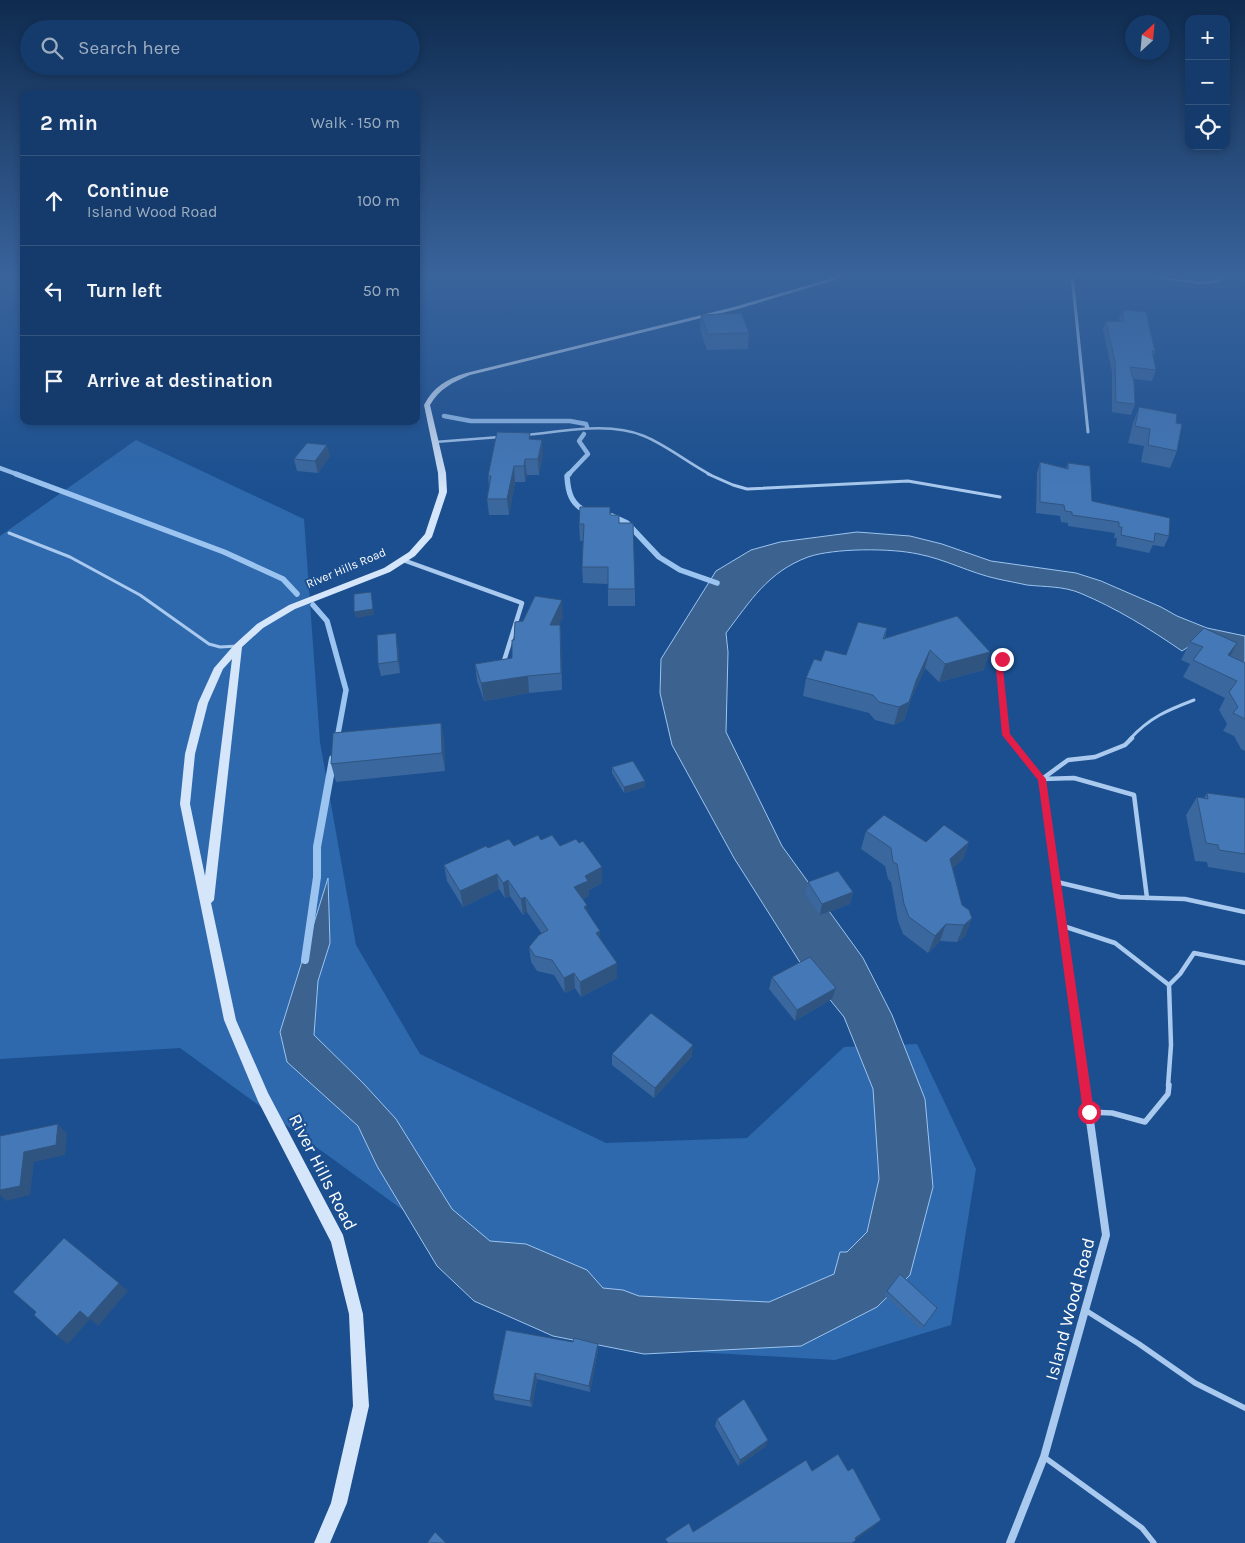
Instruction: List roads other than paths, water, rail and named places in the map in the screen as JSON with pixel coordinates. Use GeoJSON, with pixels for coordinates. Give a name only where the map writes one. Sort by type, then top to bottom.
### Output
{"type":"FeatureCollection","features":[{"type":"Feature","properties":{"kind":"street","name":"River Hills Road"},"geometry":{"type":"LineString","coordinates":[[322,1543],[339,1503],[361,1406],[356,1314],[338,1240],[263,1096],[230,1020],[185,804],[190,754],[203,703],[219,668],[238,646],[260,626],[292,607],[386,570],[412,554],[429,535],[443,492],[442,473],[427,405],[431,396],[455,378],[579,347]]}},
{"type":"Feature","properties":{"kind":"street"},"geometry":{"type":"LineString","coordinates":[[1079,347],[1088,432]]}},
{"type":"Feature","properties":{"kind":"street"},"geometry":{"type":"LineString","coordinates":[[403,560],[522,603],[504,661]]}},
{"type":"Feature","properties":{"kind":"street","name":"River Hills Road"},"geometry":{"type":"LineString","coordinates":[[207,911],[238,646]]}},
{"type":"Feature","properties":{"kind":"street","name":"Island Wood Road"},"geometry":{"type":"LineString","coordinates":[[1010,1543],[1044,1457],[1106,1235],[1042,779]]}},
{"type":"Feature","properties":{"kind":"lane"},"geometry":{"type":"LineString","coordinates":[[517,436],[591,430],[631,432],[650,439],[724,483],[747,488],[908,481],[1000,497]]}},
{"type":"Feature","properties":{"kind":"lane"},"geometry":{"type":"LineString","coordinates":[[436,442],[508,437]]}},
{"type":"Feature","properties":{"kind":"lane"},"geometry":{"type":"LineString","coordinates":[[9,533],[70,557],[140,595],[209,644],[220,647],[238,646]]}},
{"type":"Feature","properties":{"kind":"lane"},"geometry":{"type":"LineString","coordinates":[[1002,659],[999,669],[1006,735],[1042,779]]}},
{"type":"Feature","properties":{"kind":"lane"},"geometry":{"type":"LineString","coordinates":[[1042,779],[1068,760],[1095,757],[1125,745],[1139,729],[1158,714],[1194,700]]}},
{"type":"Feature","properties":{"kind":"lane"},"geometry":{"type":"LineString","coordinates":[[1042,779],[1074,778],[1134,796],[1147,898]]}},
{"type":"Feature","properties":{"kind":"lane"},"geometry":{"type":"LineString","coordinates":[[1056,882],[1120,897],[1184,899],[1245,912]]}},
{"type":"Feature","properties":{"kind":"lane"},"geometry":{"type":"LineString","coordinates":[[1063,926],[1115,943],[1169,985]]}},
{"type":"Feature","properties":{"kind":"lane"},"geometry":{"type":"LineString","coordinates":[[1089,1112],[1112,1113],[1145,1122],[1168,1094],[1171,1045],[1169,985],[1180,974],[1194,953],[1245,963]]}},
{"type":"Feature","properties":{"kind":"lane"},"geometry":{"type":"LineString","coordinates":[[1085,1310],[1139,1344],[1195,1383],[1245,1408]]}},
{"type":"Feature","properties":{"kind":"lane"},"geometry":{"type":"LineString","coordinates":[[1044,1457],[1142,1528],[1154,1543]]}},
{"type":"Feature","properties":{"kind":"waterway"},"geometry":{"type":"LineString","coordinates":[[444,416],[471,421],[570,421],[586,424],[587,427]]}},
{"type":"Feature","properties":{"kind":"waterway"},"geometry":{"type":"LineString","coordinates":[[568,475],[588,454],[579,441],[584,434]]}},
{"type":"Feature","properties":{"kind":"waterway"},"geometry":{"type":"LineString","coordinates":[[0,468],[19,475]]}},
{"type":"Feature","properties":{"kind":"waterway"},"geometry":{"type":"LineString","coordinates":[[16,474],[224,552],[283,579],[297,594]]}},
{"type":"Feature","properties":{"kind":"waterway"},"geometry":{"type":"LineString","coordinates":[[568,475],[567,482],[571,497],[577,505],[587,512]]}},
{"type":"Feature","properties":{"kind":"waterway"},"geometry":{"type":"LineString","coordinates":[[612,516],[627,523],[659,557],[680,570],[717,583]]}},
{"type":"Feature","properties":{"kind":"waterway"},"geometry":{"type":"LineString","coordinates":[[313,605],[327,621],[346,690],[337,739]]}},
{"type":"Feature","properties":{"kind":"waterway"},"geometry":{"type":"LineString","coordinates":[[305,960],[317,877],[317,847],[333,759]]}}]}
